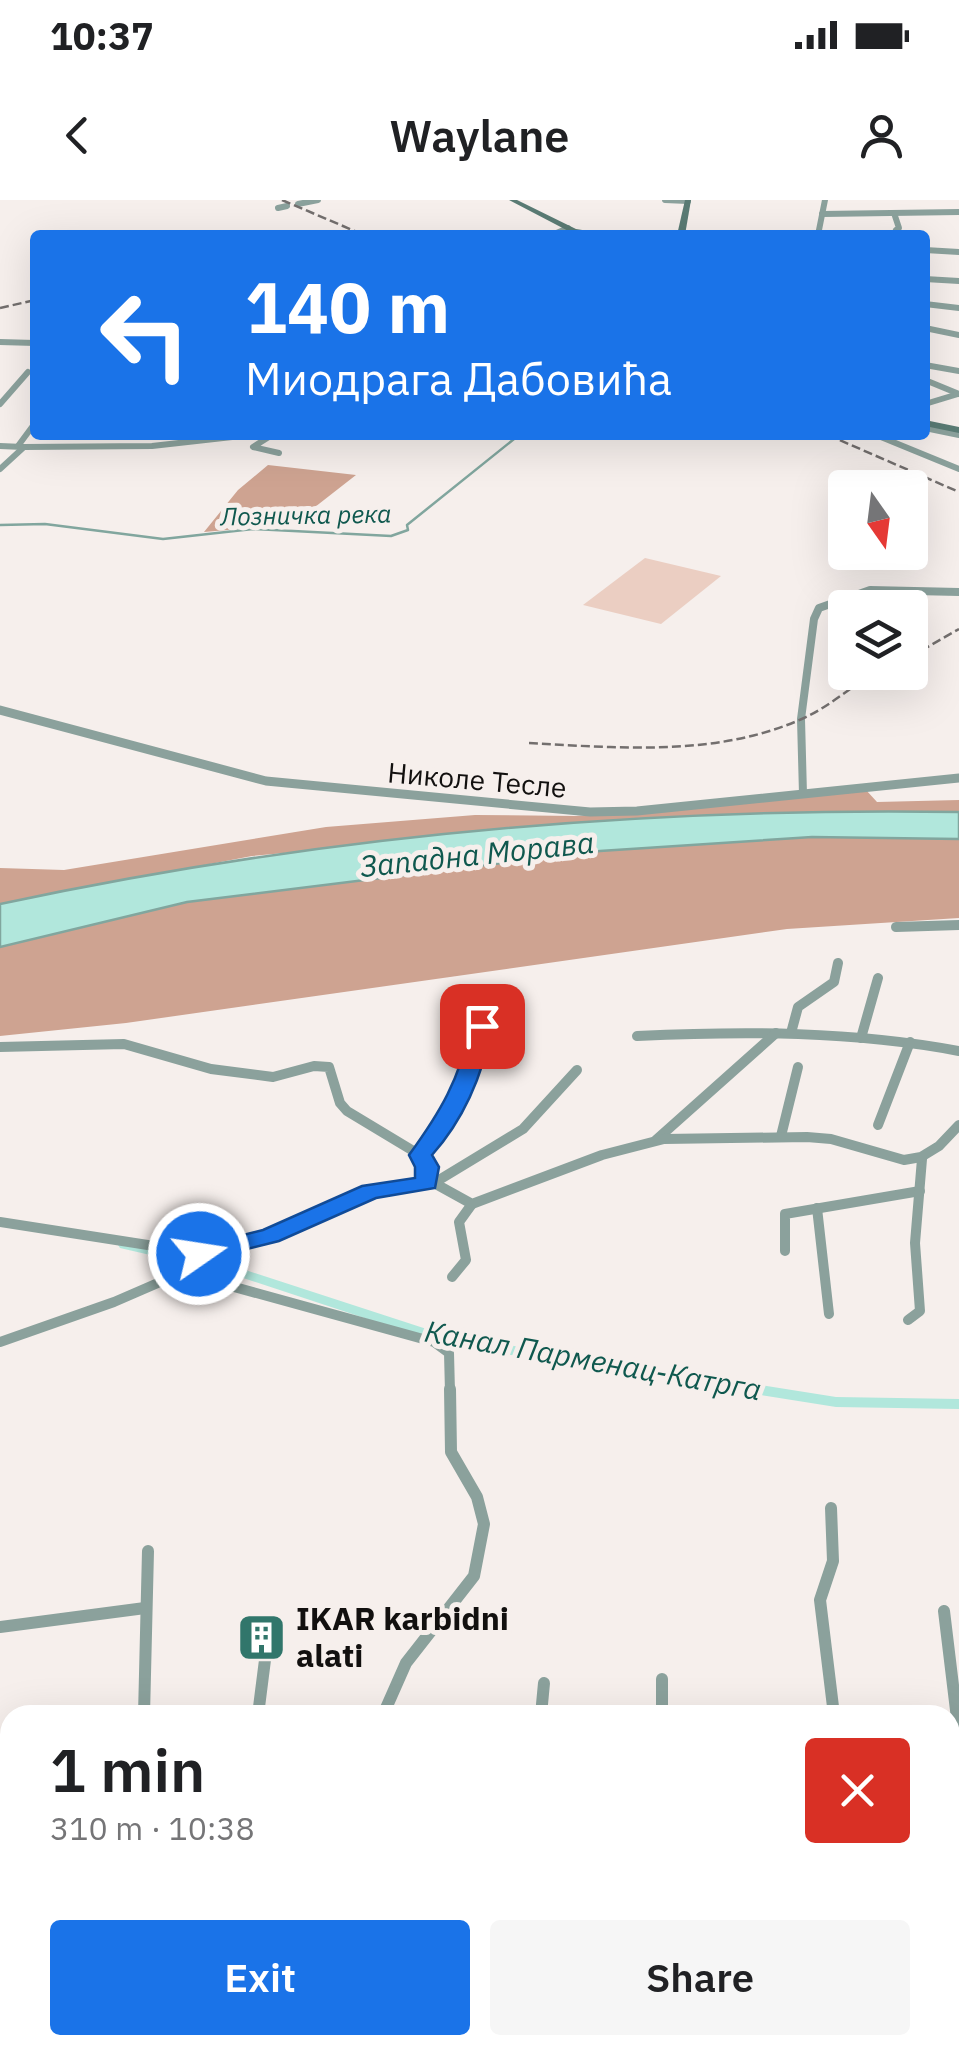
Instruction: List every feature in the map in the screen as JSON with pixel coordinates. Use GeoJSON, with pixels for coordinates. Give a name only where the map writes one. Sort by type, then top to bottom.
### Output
{"type":"FeatureCollection","features":[{"type":"Feature","properties":{"kind":"main road"},"geometry":{"type":"LineString","coordinates":[[512,200],[573,230]]}},
{"type":"Feature","properties":{"kind":"main road"},"geometry":{"type":"LineString","coordinates":[[681,230],[688,200]]}},
{"type":"Feature","properties":{"kind":"main road"},"geometry":{"type":"LineString","coordinates":[[930,427],[959,433]]}},
{"type":"Feature","properties":{"kind":"street"},"geometry":{"type":"LineString","coordinates":[[298,204],[318,200]]}},
{"type":"Feature","properties":{"kind":"street"},"geometry":{"type":"LineString","coordinates":[[665,200],[688,200]]}},
{"type":"Feature","properties":{"kind":"street"},"geometry":{"type":"LineString","coordinates":[[819,230],[825,200]]}},
{"type":"Feature","properties":{"kind":"street"},"geometry":{"type":"LineString","coordinates":[[278,208],[287,206]]}},
{"type":"Feature","properties":{"kind":"street"},"geometry":{"type":"LineString","coordinates":[[822,214],[959,212]]}},
{"type":"Feature","properties":{"kind":"street"},"geometry":{"type":"LineString","coordinates":[[894,213],[900,228],[896,230]]}},
{"type":"Feature","properties":{"kind":"street"},"geometry":{"type":"LineString","coordinates":[[930,250],[959,252]]}},
{"type":"Feature","properties":{"kind":"street"},"geometry":{"type":"LineString","coordinates":[[930,279],[959,281]]}},
{"type":"Feature","properties":{"kind":"street"},"geometry":{"type":"LineString","coordinates":[[930,305],[959,308]]}},
{"type":"Feature","properties":{"kind":"street"},"geometry":{"type":"LineString","coordinates":[[930,329],[959,335]]}},
{"type":"Feature","properties":{"kind":"street"},"geometry":{"type":"LineString","coordinates":[[0,342],[30,343]]}},
{"type":"Feature","properties":{"kind":"street"},"geometry":{"type":"LineString","coordinates":[[930,366],[959,371]]}},
{"type":"Feature","properties":{"kind":"street"},"geometry":{"type":"LineString","coordinates":[[0,404],[28,372]]}},
{"type":"Feature","properties":{"kind":"street"},"geometry":{"type":"LineString","coordinates":[[930,382],[959,393]]}},
{"type":"Feature","properties":{"kind":"street"},"geometry":{"type":"LineString","coordinates":[[930,402],[959,393]]}},
{"type":"Feature","properties":{"kind":"street"},"geometry":{"type":"LineString","coordinates":[[0,470],[30,431]]}},
{"type":"Feature","properties":{"kind":"street"},"geometry":{"type":"LineString","coordinates":[[44,446],[48,440]]}},
{"type":"Feature","properties":{"kind":"street"},"geometry":{"type":"LineString","coordinates":[[174,444],[178,440]]}},
{"type":"Feature","properties":{"kind":"street"},"geometry":{"type":"LineString","coordinates":[[0,446],[116,448],[208,440]]}},
{"type":"Feature","properties":{"kind":"street"},"geometry":{"type":"LineString","coordinates":[[264,440],[254,447],[280,453]]}},
{"type":"Feature","properties":{"kind":"street"},"geometry":{"type":"LineString","coordinates":[[886,440],[959,469]]}},
{"type":"Feature","properties":{"kind":"street"},"geometry":{"type":"LineString","coordinates":[[804,794],[801,719],[814,619],[819,608],[852,592],[892,588],[959,592]]}},
{"type":"Feature","properties":{"kind":"street","name":"Николе Тесле"},"geometry":{"type":"LineString","coordinates":[[0,710],[211,768],[322,788],[611,812],[959,778]]}},
{"type":"Feature","properties":{"kind":"street"},"geometry":{"type":"LineString","coordinates":[[896,927],[959,925]]}},
{"type":"Feature","properties":{"kind":"street"},"geometry":{"type":"LineString","coordinates":[[791,1033],[798,1008],[834,982],[838,962]]}},
{"type":"Feature","properties":{"kind":"street"},"geometry":{"type":"LineString","coordinates":[[861,1038],[878,978]]}},
{"type":"Feature","properties":{"kind":"street"},"geometry":{"type":"LineString","coordinates":[[420,1155],[442,1130],[473,1069],[482,1026]]}},
{"type":"Feature","properties":{"kind":"street"},"geometry":{"type":"LineString","coordinates":[[656,1140],[776,1032]]}},
{"type":"Feature","properties":{"kind":"street"},"geometry":{"type":"LineString","coordinates":[[637,1036],[776,1032],[910,1042],[959,1051]]}},
{"type":"Feature","properties":{"kind":"street"},"geometry":{"type":"LineString","coordinates":[[878,1125],[910,1042]]}},
{"type":"Feature","properties":{"kind":"street"},"geometry":{"type":"LineString","coordinates":[[0,1047],[124,1044],[211,1069],[273,1077],[323,1066],[334,1074],[340,1103],[347,1111],[420,1155],[430,1183]]}},
{"type":"Feature","properties":{"kind":"street"},"geometry":{"type":"LineString","coordinates":[[781,1136],[798,1067]]}},
{"type":"Feature","properties":{"kind":"street"},"geometry":{"type":"LineString","coordinates":[[0,1342],[114,1302],[190,1262],[271,1235],[370,1192],[430,1183],[522,1129],[577,1070]]}},
{"type":"Feature","properties":{"kind":"street"},"geometry":{"type":"LineString","coordinates":[[452,1278],[466,1260],[458,1222],[472,1204],[656,1140],[781,1136],[830,1139],[883,1156],[922,1159],[941,1148],[959,1125]]}},
{"type":"Feature","properties":{"kind":"street"},"geometry":{"type":"LineString","coordinates":[[908,1320],[920,1311],[914,1243],[922,1159]]}},
{"type":"Feature","properties":{"kind":"street"},"geometry":{"type":"LineString","coordinates":[[430,1183],[472,1204]]}},
{"type":"Feature","properties":{"kind":"street"},"geometry":{"type":"LineString","coordinates":[[784,1251],[782,1218],[817,1208],[920,1192]]}},
{"type":"Feature","properties":{"kind":"street"},"geometry":{"type":"LineString","coordinates":[[817,1208],[828,1314]]}},
{"type":"Feature","properties":{"kind":"street"},"geometry":{"type":"LineString","coordinates":[[0,1222],[190,1262],[434,1342],[449,1354],[450,1452],[477,1496],[484,1524],[474,1576],[406,1663],[387,1705]]}},
{"type":"Feature","properties":{"kind":"street"},"geometry":{"type":"LineString","coordinates":[[831,1508],[833,1562],[820,1600],[833,1705]]}},
{"type":"Feature","properties":{"kind":"street"},"geometry":{"type":"LineString","coordinates":[[144,1705],[148,1551]]}},
{"type":"Feature","properties":{"kind":"street"},"geometry":{"type":"LineString","coordinates":[[0,1627],[145,1608]]}},
{"type":"Feature","properties":{"kind":"street"},"geometry":{"type":"LineString","coordinates":[[944,1611],[955,1705]]}},
{"type":"Feature","properties":{"kind":"street"},"geometry":{"type":"LineString","coordinates":[[259,1705],[266,1652]]}},
{"type":"Feature","properties":{"kind":"street"},"geometry":{"type":"LineString","coordinates":[[662,1680],[662,1705]]}},
{"type":"Feature","properties":{"kind":"street"},"geometry":{"type":"LineString","coordinates":[[542,1705],[544,1683]]}},
{"type":"Feature","properties":{"kind":"shaded area"},"geometry":{"type":"Polygon","coordinates":[[[268,465],[356,475],[315,507],[313,515],[318,522],[204,532],[238,490],[268,465]]]}},
{"type":"Feature","properties":{"kind":"shaded area"},"geometry":{"type":"Polygon","coordinates":[[[645,558],[721,576],[661,624],[583,605],[645,558]]]}},
{"type":"Feature","properties":{"kind":"shaded area"},"geometry":{"type":"Polygon","coordinates":[[[866,790],[877,802],[959,800],[959,812],[655,819],[252,856],[0,904],[0,868],[64,870],[326,827],[475,815],[576,816],[686,809],[866,790]]]}},
{"type":"Feature","properties":{"kind":"shaded area"},"geometry":{"type":"Polygon","coordinates":[[[812,837],[959,839],[959,918],[787,929],[126,1023],[0,1036],[0,947],[187,902],[600,851],[812,837]]]}},
{"type":"Feature","properties":{"kind":"water","name":"Западна Морава"},"geometry":{"type":"Polygon","coordinates":[[[838,812],[959,812],[959,839],[812,837],[600,851],[187,902],[0,947],[0,904],[118,881],[356,844],[597,821],[838,812]]]}},
{"type":"Feature","properties":{"kind":"waterway","name":"Лозничка река"},"geometry":{"type":"LineString","coordinates":[[0,525],[45,524],[163,539],[253,529],[391,536],[408,530],[407,525],[513,440]]}},
{"type":"Feature","properties":{"kind":"waterway","name":"Канал Парменац-Катрга"},"geometry":{"type":"LineString","coordinates":[[125,1245],[231,1270],[443,1339],[836,1402],[959,1404]]}},
{"type":"Feature","properties":{"kind":"railway"},"geometry":{"type":"LineString","coordinates":[[282,200],[352,230]]}},
{"type":"Feature","properties":{"kind":"railway"},"geometry":{"type":"LineString","coordinates":[[0,308],[30,301]]}},
{"type":"Feature","properties":{"kind":"railway"},"geometry":{"type":"LineString","coordinates":[[839,440],[959,492]]}},
{"type":"Feature","properties":{"kind":"railway"},"geometry":{"type":"LineString","coordinates":[[928,647],[959,629]]}},
{"type":"Feature","properties":{"kind":"railway"},"geometry":{"type":"LineString","coordinates":[[529,743],[669,747],[738,739],[804,718],[850,690]]}},
{"type":"Feature","properties":{"kind":"place","name":"IKAR karbidni alati"},"geometry":{"type":"Point","coordinates":[261,1637]}},
{"type":"Feature","properties":{"kind":"route"},"geometry":{"type":"LineString","coordinates":[[199,1254],[271,1235],[370,1192],[426,1183],[427,1167],[420,1155],[432,1146],[442,1130],[473,1069],[482,1026]]}}]}
